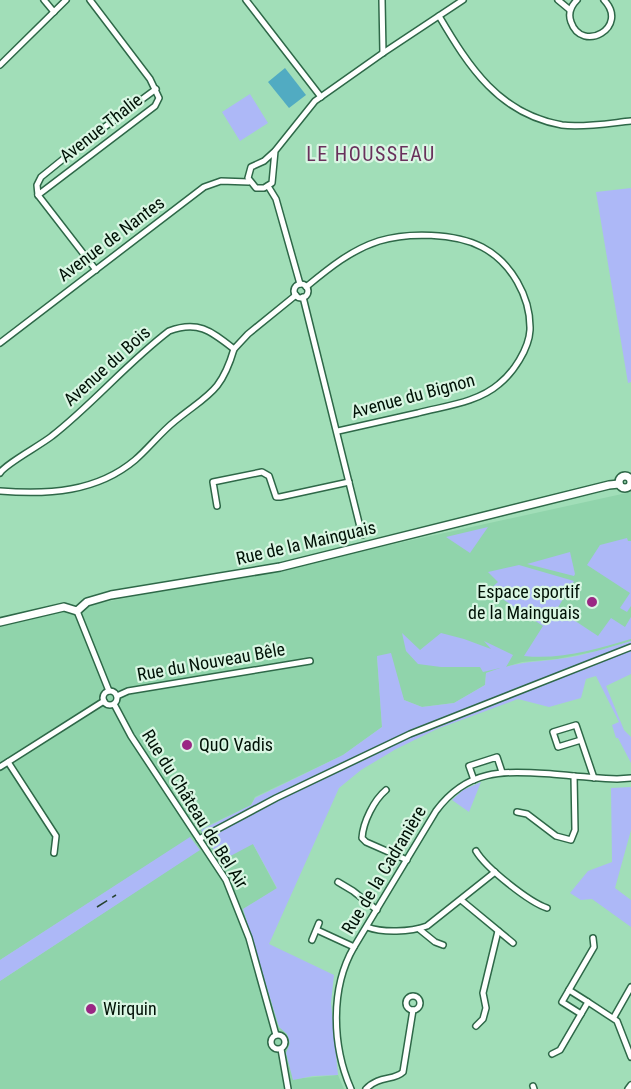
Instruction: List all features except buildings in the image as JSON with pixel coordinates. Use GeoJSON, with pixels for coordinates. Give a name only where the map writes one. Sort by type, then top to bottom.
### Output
{"type":"FeatureCollection","features":[{"type":"Feature","properties":{"kind":"street"},"geometry":{"type":"LineString","coordinates":[[44,0],[54,12]]}},
{"type":"Feature","properties":{"kind":"street"},"geometry":{"type":"LineString","coordinates":[[0,65],[66,0]]}},
{"type":"Feature","properties":{"kind":"street","name":"Avenue Thalie"},"geometry":{"type":"LineString","coordinates":[[38,195],[155,106],[159,98],[156,89],[90,0]]}},
{"type":"Feature","properties":{"kind":"street"},"geometry":{"type":"LineString","coordinates":[[246,0],[321,97]]}},
{"type":"Feature","properties":{"kind":"street"},"geometry":{"type":"LineString","coordinates":[[382,0],[383,53]]}},
{"type":"Feature","properties":{"kind":"street"},"geometry":{"type":"LineString","coordinates":[[275,151],[274,179],[268,186],[260,189],[252,185],[249,182],[249,170],[254,164],[261,162],[275,151],[315,101],[464,0]]}},
{"type":"Feature","properties":{"kind":"street"},"geometry":{"type":"LineString","coordinates":[[558,0],[570,10]]}},
{"type":"Feature","properties":{"kind":"street"},"geometry":{"type":"LineString","coordinates":[[577,0],[570,10],[571,24],[581,35],[595,36],[607,29],[611,22],[611,9],[604,0]]}},
{"type":"Feature","properties":{"kind":"street"},"geometry":{"type":"LineString","coordinates":[[439,16],[480,80],[511,105],[564,125],[631,122]]}},
{"type":"Feature","properties":{"kind":"street"},"geometry":{"type":"LineString","coordinates":[[96,270],[38,195],[37,185],[41,177],[156,89]]}},
{"type":"Feature","properties":{"kind":"street"},"geometry":{"type":"LineString","coordinates":[[261,162],[268,164],[273,170]]}},
{"type":"Feature","properties":{"kind":"street","name":"Avenue de Nantes"},"geometry":{"type":"LineString","coordinates":[[0,343],[204,187],[221,181],[249,182]]}},
{"type":"Feature","properties":{"kind":"street"},"geometry":{"type":"LineString","coordinates":[[268,186],[276,199],[303,286],[308,293],[303,297]]}},
{"type":"Feature","properties":{"kind":"street","name":"Avenue du Bignon"},"geometry":{"type":"LineString","coordinates":[[303,286],[346,256],[365,247],[381,241],[421,235],[468,241],[483,248],[501,260],[517,280],[524,296],[530,331],[525,350],[516,366],[499,384],[481,396],[456,404],[338,432]]}},
{"type":"Feature","properties":{"kind":"street"},"geometry":{"type":"LineString","coordinates":[[296,295],[295,289],[303,286]]}},
{"type":"Feature","properties":{"kind":"street"},"geometry":{"type":"LineString","coordinates":[[296,295],[303,297]]}},
{"type":"Feature","properties":{"kind":"street"},"geometry":{"type":"LineString","coordinates":[[0,491],[23,493],[62,491],[93,484],[134,461],[174,422],[216,390],[225,376],[234,349],[248,334],[296,295]]}},
{"type":"Feature","properties":{"kind":"street"},"geometry":{"type":"LineString","coordinates":[[303,297],[362,535]]}},
{"type":"Feature","properties":{"kind":"street","name":"Avenue du Bois"},"geometry":{"type":"LineString","coordinates":[[0,473],[3,467],[53,436],[169,331],[185,325],[198,327],[216,335],[234,349]]}},
{"type":"Feature","properties":{"kind":"street"},"geometry":{"type":"LineString","coordinates":[[217,506],[213,482],[262,472],[269,476],[273,493],[280,498],[349,482]]}},
{"type":"Feature","properties":{"kind":"street"},"geometry":{"type":"LineString","coordinates":[[630,477],[630,486],[624,488],[619,484],[621,478],[630,477]]}},
{"type":"Feature","properties":{"kind":"street","name":"Rue de la Mainguais"},"geometry":{"type":"LineString","coordinates":[[0,622],[64,607],[77,610],[87,602],[111,595],[280,567],[619,484]]}},
{"type":"Feature","properties":{"kind":"street"},"geometry":{"type":"LineString","coordinates":[[77,610],[109,691]]}},
{"type":"Feature","properties":{"kind":"street"},"geometry":{"type":"LineString","coordinates":[[200,839],[276,798],[410,734],[631,647]]}},
{"type":"Feature","properties":{"kind":"street","name":"Rue du Nouveau Bêle"},"geometry":{"type":"LineString","coordinates":[[117,696],[128,692],[310,661]]}},
{"type":"Feature","properties":{"kind":"street"},"geometry":{"type":"LineString","coordinates":[[104,701],[109,705],[114,704],[117,700],[113,691],[109,691]]}},
{"type":"Feature","properties":{"kind":"street"},"geometry":{"type":"LineString","coordinates":[[104,701],[104,695],[109,691]]}},
{"type":"Feature","properties":{"kind":"street"},"geometry":{"type":"LineString","coordinates":[[0,767],[104,701]]}},
{"type":"Feature","properties":{"kind":"street","name":"Rue du Château de Bel Air"},"geometry":{"type":"LineString","coordinates":[[114,704],[131,736],[226,880],[249,938],[276,1035]]}},
{"type":"Feature","properties":{"kind":"street"},"geometry":{"type":"LineString","coordinates":[[581,740],[558,747],[553,732],[576,725],[594,778]]}},
{"type":"Feature","properties":{"kind":"street"},"geometry":{"type":"LineString","coordinates":[[474,780],[469,766],[497,757],[502,772]]}},
{"type":"Feature","properties":{"kind":"street"},"geometry":{"type":"LineString","coordinates":[[8,762],[56,836],[54,853]]}},
{"type":"Feature","properties":{"kind":"street","name":"Rue de la Cadranière"},"geometry":{"type":"LineString","coordinates":[[351,1089],[340,1053],[337,1001],[343,970],[354,947],[441,805],[463,785],[502,772],[631,778]]}},
{"type":"Feature","properties":{"kind":"street"},"geometry":{"type":"LineString","coordinates":[[516,812],[527,814],[556,836],[571,840],[575,830],[574,776]]}},
{"type":"Feature","properties":{"kind":"street"},"geometry":{"type":"LineString","coordinates":[[386,790],[378,797],[362,832],[362,838],[366,842],[407,860]]}},
{"type":"Feature","properties":{"kind":"street"},"geometry":{"type":"LineString","coordinates":[[476,851],[482,861],[495,873],[538,905],[547,908]]}},
{"type":"Feature","properties":{"kind":"street"},"geometry":{"type":"LineString","coordinates":[[367,927],[376,930],[427,927],[495,873]]}},
{"type":"Feature","properties":{"kind":"street"},"geometry":{"type":"LineString","coordinates":[[338,882],[377,910]]}},
{"type":"Feature","properties":{"kind":"street"},"geometry":{"type":"LineString","coordinates":[[461,900],[513,943]]}},
{"type":"Feature","properties":{"kind":"street"},"geometry":{"type":"LineString","coordinates":[[312,940],[320,923]]}},
{"type":"Feature","properties":{"kind":"street"},"geometry":{"type":"LineString","coordinates":[[419,929],[435,942],[443,945]]}},
{"type":"Feature","properties":{"kind":"street"},"geometry":{"type":"LineString","coordinates":[[316,930],[354,947]]}},
{"type":"Feature","properties":{"kind":"street"},"geometry":{"type":"LineString","coordinates":[[476,1026],[483,1019],[486,1008],[483,993],[498,931]]}},
{"type":"Feature","properties":{"kind":"street"},"geometry":{"type":"LineString","coordinates":[[581,1014],[562,1002],[594,947],[593,938]]}},
{"type":"Feature","properties":{"kind":"street"},"geometry":{"type":"LineString","coordinates":[[614,1017],[631,987]]}},
{"type":"Feature","properties":{"kind":"street"},"geometry":{"type":"LineString","coordinates":[[569,990],[614,1017],[631,1057]]}},
{"type":"Feature","properties":{"kind":"street"},"geometry":{"type":"LineString","coordinates":[[552,1054],[560,1050],[588,1002]]}},
{"type":"Feature","properties":{"kind":"street"},"geometry":{"type":"LineString","coordinates":[[366,1089],[376,1080],[399,1076],[403,1072],[413,1010]]}},
{"type":"Feature","properties":{"kind":"street"},"geometry":{"type":"LineString","coordinates":[[276,1035],[285,1040],[285,1046],[281,1049],[275,1049],[271,1045],[271,1039],[276,1035]]}},
{"type":"Feature","properties":{"kind":"street"},"geometry":{"type":"LineString","coordinates":[[281,1049],[288,1089]]}},
{"type":"Feature","properties":{"kind":"street"},"geometry":{"type":"LineString","coordinates":[[628,1089],[631,1085]]}},
{"type":"Feature","properties":{"kind":"shaded area"},"geometry":{"type":"Polygon","coordinates":[[[285,68],[306,95],[289,108],[268,82],[285,68]]]}},
{"type":"Feature","properties":{"kind":"shaded area"},"geometry":{"type":"Polygon","coordinates":[[[250,94],[268,123],[240,141],[222,112],[250,94]]]}},
{"type":"Feature","properties":{"kind":"shaded area"},"geometry":{"type":"Polygon","coordinates":[[[631,188],[631,382],[628,383],[596,192],[631,188]]]}},
{"type":"Feature","properties":{"kind":"shaded area"},"geometry":{"type":"Polygon","coordinates":[[[631,492],[631,641],[598,651],[557,659],[522,662],[486,673],[485,685],[454,703],[422,707],[404,700],[397,679],[377,656],[382,727],[343,755],[255,797],[251,805],[203,828],[248,845],[253,844],[277,889],[243,909],[279,1027],[287,1034],[290,1044],[286,1053],[293,1079],[338,1075],[344,1089],[0,1089],[0,981],[199,850],[191,837],[0,960],[0,622],[56,608],[95,604],[308,563],[631,492]]]}},
{"type":"Feature","properties":{"kind":"shaded area"},"geometry":{"type":"Polygon","coordinates":[[[488,527],[470,553],[446,537],[488,527]]]}},
{"type":"Feature","properties":{"kind":"shaded area"},"geometry":{"type":"Polygon","coordinates":[[[627,538],[631,541],[631,606],[627,612],[620,608],[630,593],[587,565],[600,545],[627,538]]]}},
{"type":"Feature","properties":{"kind":"shaded area"},"geometry":{"type":"Polygon","coordinates":[[[570,552],[574,576],[527,564],[570,552]]]}},
{"type":"Feature","properties":{"kind":"shaded area"},"geometry":{"type":"Polygon","coordinates":[[[519,565],[574,581],[557,609],[598,636],[611,618],[625,627],[631,617],[631,639],[565,655],[524,656],[543,626],[489,590],[498,582],[488,572],[519,565]]]}},
{"type":"Feature","properties":{"kind":"shaded area"},"geometry":{"type":"Polygon","coordinates":[[[402,633],[420,650],[441,633],[491,649],[484,641],[513,655],[506,667],[577,656],[631,641],[631,674],[606,686],[624,730],[631,737],[631,763],[616,738],[612,725],[619,722],[596,676],[586,679],[581,698],[549,707],[518,699],[437,729],[396,749],[361,770],[339,788],[269,944],[334,975],[331,1003],[338,1075],[293,1080],[286,1053],[290,1043],[287,1034],[279,1027],[243,909],[277,888],[253,844],[221,861],[201,830],[251,805],[255,798],[343,755],[382,727],[377,656],[391,653],[404,700],[422,707],[454,703],[485,685],[486,673],[500,668],[483,672],[480,667],[441,667],[418,664],[406,651],[402,633]]]}},
{"type":"Feature","properties":{"kind":"shaded area"},"geometry":{"type":"Polygon","coordinates":[[[481,782],[469,812],[452,800],[463,790],[481,782]]]}},
{"type":"Feature","properties":{"kind":"shaded area"},"geometry":{"type":"Polygon","coordinates":[[[631,787],[631,830],[615,888],[631,900],[631,927],[592,899],[581,900],[570,893],[588,871],[612,862],[611,788],[631,787]]]}},
{"type":"Feature","properties":{"kind":"shaded area"},"geometry":{"type":"Polygon","coordinates":[[[190,837],[200,850],[0,981],[0,960],[190,837]]]}},
{"type":"Feature","properties":{"kind":"railway"},"geometry":{"type":"LineString","coordinates":[[97,907],[116,895]]}},
{"type":"Feature","properties":{"kind":"place","name":"Espace sportif de la Mainguais"},"geometry":{"type":"Point","coordinates":[592,602]}},
{"type":"Feature","properties":{"kind":"place","name":"QuO Vadis"},"geometry":{"type":"Point","coordinates":[187,745]}},
{"type":"Feature","properties":{"kind":"place","name":"Wirquin"},"geometry":{"type":"Point","coordinates":[91,1009]}},
{"type":"Feature","properties":{"kind":"district","name":"LE HOUSSEAU"},"geometry":{"type":"Point","coordinates":[371,154]}}]}
